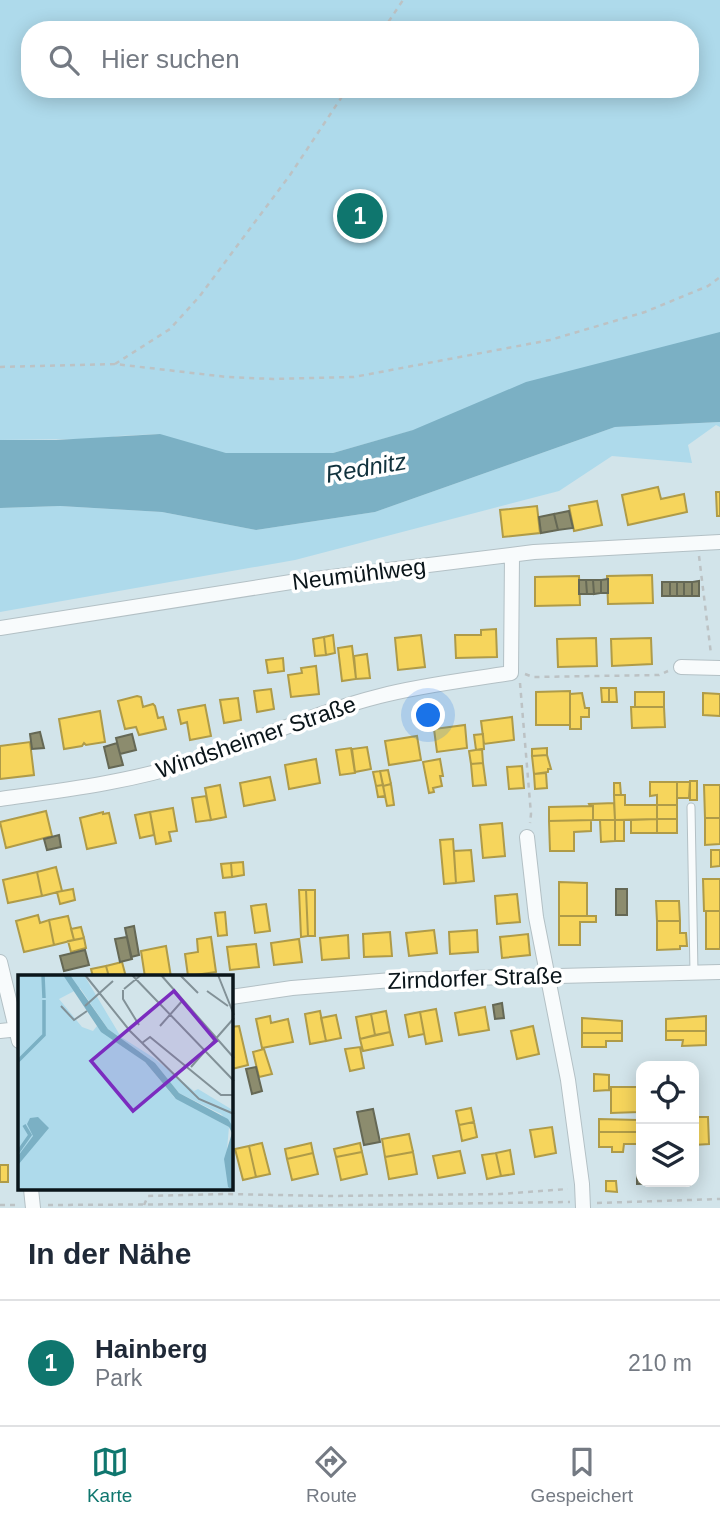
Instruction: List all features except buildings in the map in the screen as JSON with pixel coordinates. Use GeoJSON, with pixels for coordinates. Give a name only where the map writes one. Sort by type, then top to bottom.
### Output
{"type":"FeatureCollection","features":[{"type":"Feature","properties":{"kind":"street","name":"Neumühlweg"},"geometry":{"type":"LineString","coordinates":[[0,628],[291,583],[534,552],[720,542]]}},
{"type":"Feature","properties":{"kind":"street","name":"Windsheimer Straße"},"geometry":{"type":"LineString","coordinates":[[0,799],[134,777],[193,762],[379,696],[511,673],[512,556]]}},
{"type":"Feature","properties":{"kind":"street"},"geometry":{"type":"LineString","coordinates":[[681,667],[716,668]]}},
{"type":"Feature","properties":{"kind":"street"},"geometry":{"type":"LineString","coordinates":[[527,837],[536,917],[568,1080],[583,1205]]}},
{"type":"Feature","properties":{"kind":"street"},"geometry":{"type":"LineString","coordinates":[[0,962],[18,1033],[0,1031]]}},
{"type":"Feature","properties":{"kind":"street","name":"Zirndorfer Straße"},"geometry":{"type":"LineString","coordinates":[[233,997],[292,988],[392,980],[720,972]]}},
{"type":"Feature","properties":{"kind":"lane"},"geometry":{"type":"LineString","coordinates":[[691,807],[694,973]]}},
{"type":"Feature","properties":{"kind":"path"},"geometry":{"type":"LineString","coordinates":[[389,21],[403,0]]}},
{"type":"Feature","properties":{"kind":"path"},"geometry":{"type":"LineString","coordinates":[[115,364],[170,329],[199,297],[283,186],[341,98]]}},
{"type":"Feature","properties":{"kind":"path"},"geometry":{"type":"LineString","coordinates":[[0,367],[115,364],[227,377],[354,377],[550,340],[646,312],[708,286],[720,277]]}},
{"type":"Feature","properties":{"kind":"path"},"geometry":{"type":"LineString","coordinates":[[698,543],[716,668]]}},
{"type":"Feature","properties":{"kind":"path"},"geometry":{"type":"LineString","coordinates":[[531,814],[519,673],[533,677],[659,675],[681,667]]}},
{"type":"Feature","properties":{"kind":"path"},"geometry":{"type":"LineString","coordinates":[[144,1205],[148,1196],[500,1194],[570,1189],[583,1205]]}},
{"type":"Feature","properties":{"kind":"path"},"geometry":{"type":"LineString","coordinates":[[0,1205],[583,1205],[720,1199]]}},
{"type":"Feature","properties":{"kind":"shaded area"},"geometry":{"type":"Polygon","coordinates":[[[0,0],[720,0],[720,343],[333,453],[226,453],[195,448],[159,434],[118,436],[94,441],[0,440],[0,0]]]}},
{"type":"Feature","properties":{"kind":"shaded area"},"geometry":{"type":"Polygon","coordinates":[[[720,422],[720,427],[716,425],[688,445],[692,463],[612,456],[559,491],[295,560],[0,612],[0,508],[60,506],[162,512],[256,530],[375,512],[615,427],[720,422]]]}},
{"type":"Feature","properties":{"kind":"water","name":"Rednitz"},"geometry":{"type":"Polygon","coordinates":[[[720,332],[720,422],[615,427],[375,512],[256,530],[162,512],[60,506],[0,508],[0,440],[160,434],[226,453],[333,453],[413,430],[526,382],[720,332]]]}},
{"type":"Feature","properties":{"kind":"place","name":"Hainberg"},"geometry":{"type":"Point","coordinates":[360,216]}}]}
